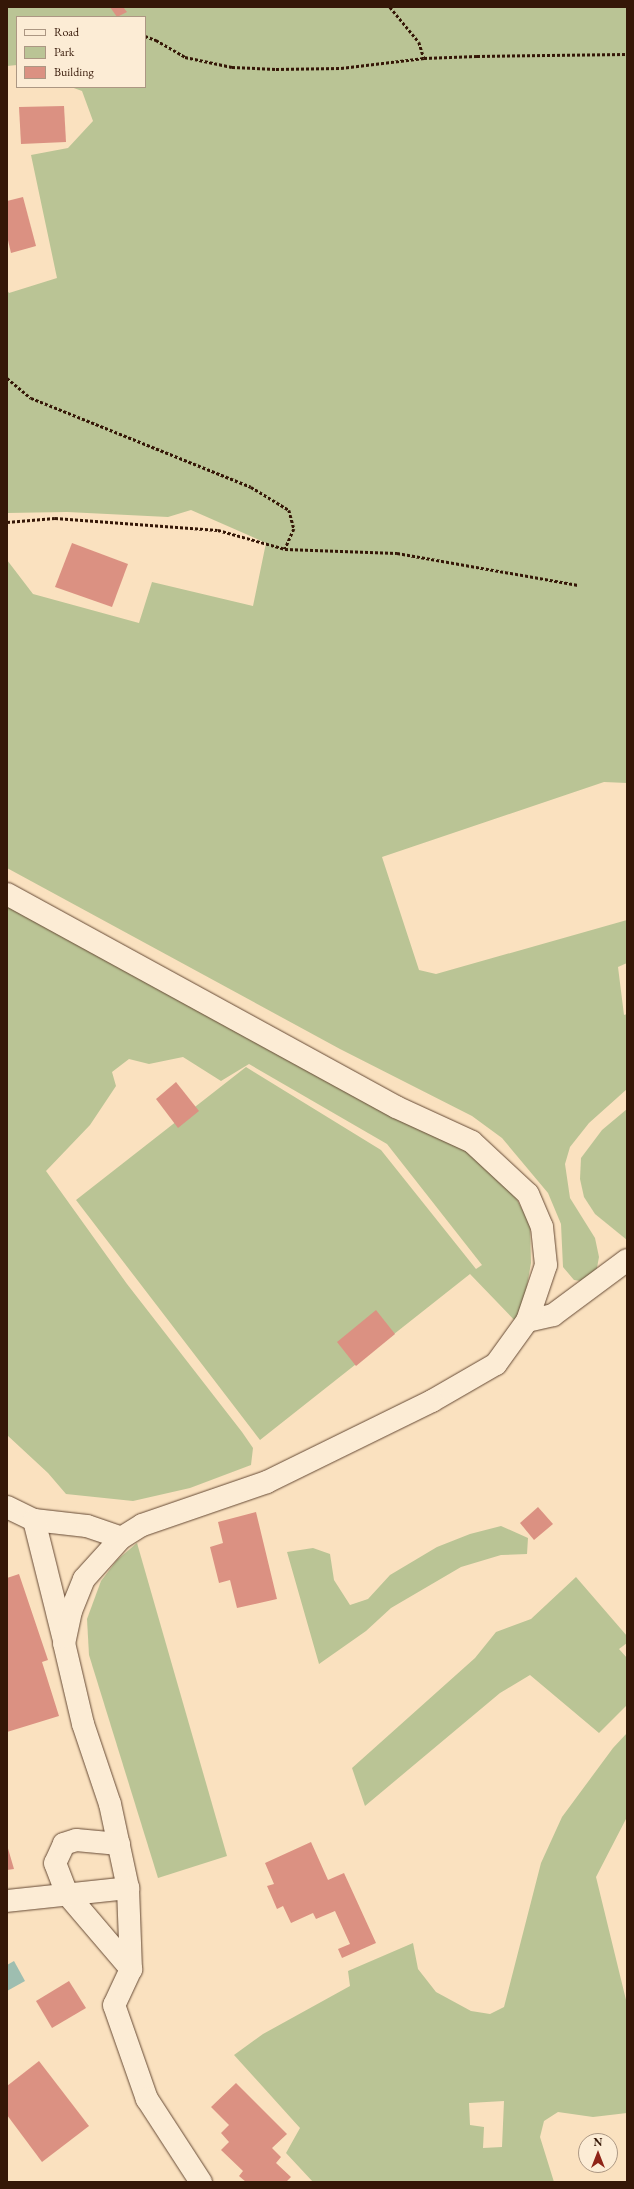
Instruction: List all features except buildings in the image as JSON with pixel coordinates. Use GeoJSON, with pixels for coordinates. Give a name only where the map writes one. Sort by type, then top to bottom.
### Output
{"type":"FeatureCollection","features":[{"type":"Feature","properties":{"kind":"street"},"geometry":{"type":"LineString","coordinates":[[7,894],[396,1107],[472,1142],[528,1194],[542,1227],[546,1265],[527,1321],[496,1364],[432,1401],[267,1482],[142,1525],[121,1538],[84,1579],[71,1611],[64,1643]]}},
{"type":"Feature","properties":{"kind":"street"},"geometry":{"type":"LineString","coordinates":[[527,1321],[553,1315],[627,1260]]}},
{"type":"Feature","properties":{"kind":"street"},"geometry":{"type":"LineString","coordinates":[[7,1507],[34,1520],[87,1526],[121,1538]]}},
{"type":"Feature","properties":{"kind":"street"},"geometry":{"type":"LineString","coordinates":[[34,1520],[83,1724],[110,1804],[128,1888],[131,1969],[114,2005],[147,2099],[201,2182]]}},
{"type":"Feature","properties":{"kind":"street"},"geometry":{"type":"LineString","coordinates":[[119,1844],[76,1840],[64,1844],[58,1852],[55,1863],[67,1894],[131,1969]]}},
{"type":"Feature","properties":{"kind":"street"},"geometry":{"type":"LineString","coordinates":[[7,1901],[128,1888]]}},
{"type":"Feature","properties":{"kind":"path"},"geometry":{"type":"LineString","coordinates":[[390,7],[419,42],[424,58]]}},
{"type":"Feature","properties":{"kind":"path"},"geometry":{"type":"LineString","coordinates":[[146,36],[156,40],[185,57],[232,67],[341,68],[424,58],[578,53],[627,54]]}},
{"type":"Feature","properties":{"kind":"path"},"geometry":{"type":"LineString","coordinates":[[7,378],[31,398],[251,487],[289,510],[294,529],[285,549]]}},
{"type":"Feature","properties":{"kind":"path"},"geometry":{"type":"LineString","coordinates":[[7,522],[55,518],[218,530],[285,549],[397,553],[578,584]]}},
{"type":"Feature","properties":{"kind":"green space"},"geometry":{"type":"Polygon","coordinates":[[[7,7],[627,7],[627,783],[604,782],[382,857],[419,970],[436,974],[627,920],[627,963],[618,967],[624,1015],[627,1014],[627,1089],[589,1123],[570,1147],[565,1164],[570,1198],[595,1238],[599,1257],[596,1273],[587,1282],[574,1280],[563,1267],[561,1224],[548,1193],[502,1138],[472,1116],[340,1049],[7,868],[7,560],[33,594],[139,623],[152,582],[253,606],[266,543],[191,510],[168,517],[67,512],[7,513],[7,290],[9,293],[57,278],[31,155],[68,148],[93,121],[82,91],[74,88],[146,88],[146,16],[16,16],[16,65],[7,66],[7,7]]]}},
{"type":"Feature","properties":{"kind":"green space"},"geometry":{"type":"Polygon","coordinates":[[[7,902],[445,1137],[493,1167],[513,1192],[530,1224],[531,1263],[520,1326],[470,1274],[260,1440],[76,1200],[246,1067],[381,1150],[476,1269],[482,1265],[387,1144],[249,1064],[221,1081],[183,1057],[149,1064],[129,1059],[112,1072],[116,1086],[90,1125],[46,1171],[127,1284],[242,1432],[253,1448],[251,1465],[190,1488],[133,1501],[66,1494],[48,1473],[7,1435],[7,902]]]}},
{"type":"Feature","properties":{"kind":"green space"},"geometry":{"type":"Polygon","coordinates":[[[627,1109],[627,1240],[595,1214],[584,1197],[580,1179],[581,1158],[602,1130],[627,1109]]]}},
{"type":"Feature","properties":{"kind":"green space"},"geometry":{"type":"Polygon","coordinates":[[[501,1526],[528,1538],[527,1554],[501,1555],[461,1567],[391,1608],[366,1631],[319,1664],[287,1552],[313,1548],[330,1554],[334,1580],[350,1605],[368,1599],[390,1575],[437,1547],[470,1534],[501,1526]]]}},
{"type":"Feature","properties":{"kind":"green space"},"geometry":{"type":"Polygon","coordinates":[[[137,1543],[227,1856],[158,1878],[89,1655],[87,1619],[101,1581],[117,1560],[137,1543]]]}},
{"type":"Feature","properties":{"kind":"green space"},"geometry":{"type":"Polygon","coordinates":[[[576,1577],[627,1636],[627,1643],[619,1649],[627,1658],[627,1705],[599,1733],[530,1675],[500,1693],[365,1806],[352,1768],[475,1658],[496,1632],[531,1619],[576,1577]]]}},
{"type":"Feature","properties":{"kind":"green space"},"geometry":{"type":"Polygon","coordinates":[[[627,1733],[627,1817],[596,1877],[627,2004],[627,2113],[593,2117],[558,2112],[544,2121],[540,2137],[554,2182],[313,2182],[286,2153],[300,2128],[234,2055],[263,2034],[350,1986],[348,1971],[413,1943],[418,1969],[436,1992],[471,2011],[490,2014],[504,2007],[541,1863],[562,1817],[613,1748],[627,1733]],[[504,2101],[469,2103],[470,2125],[484,2127],[483,2148],[502,2147],[504,2101]]]}},
{"type":"Feature","properties":{"kind":"shaded area"},"geometry":{"type":"Polygon","coordinates":[[[14,1961],[25,1981],[7,1991],[7,1965],[14,1961]]]}}]}
